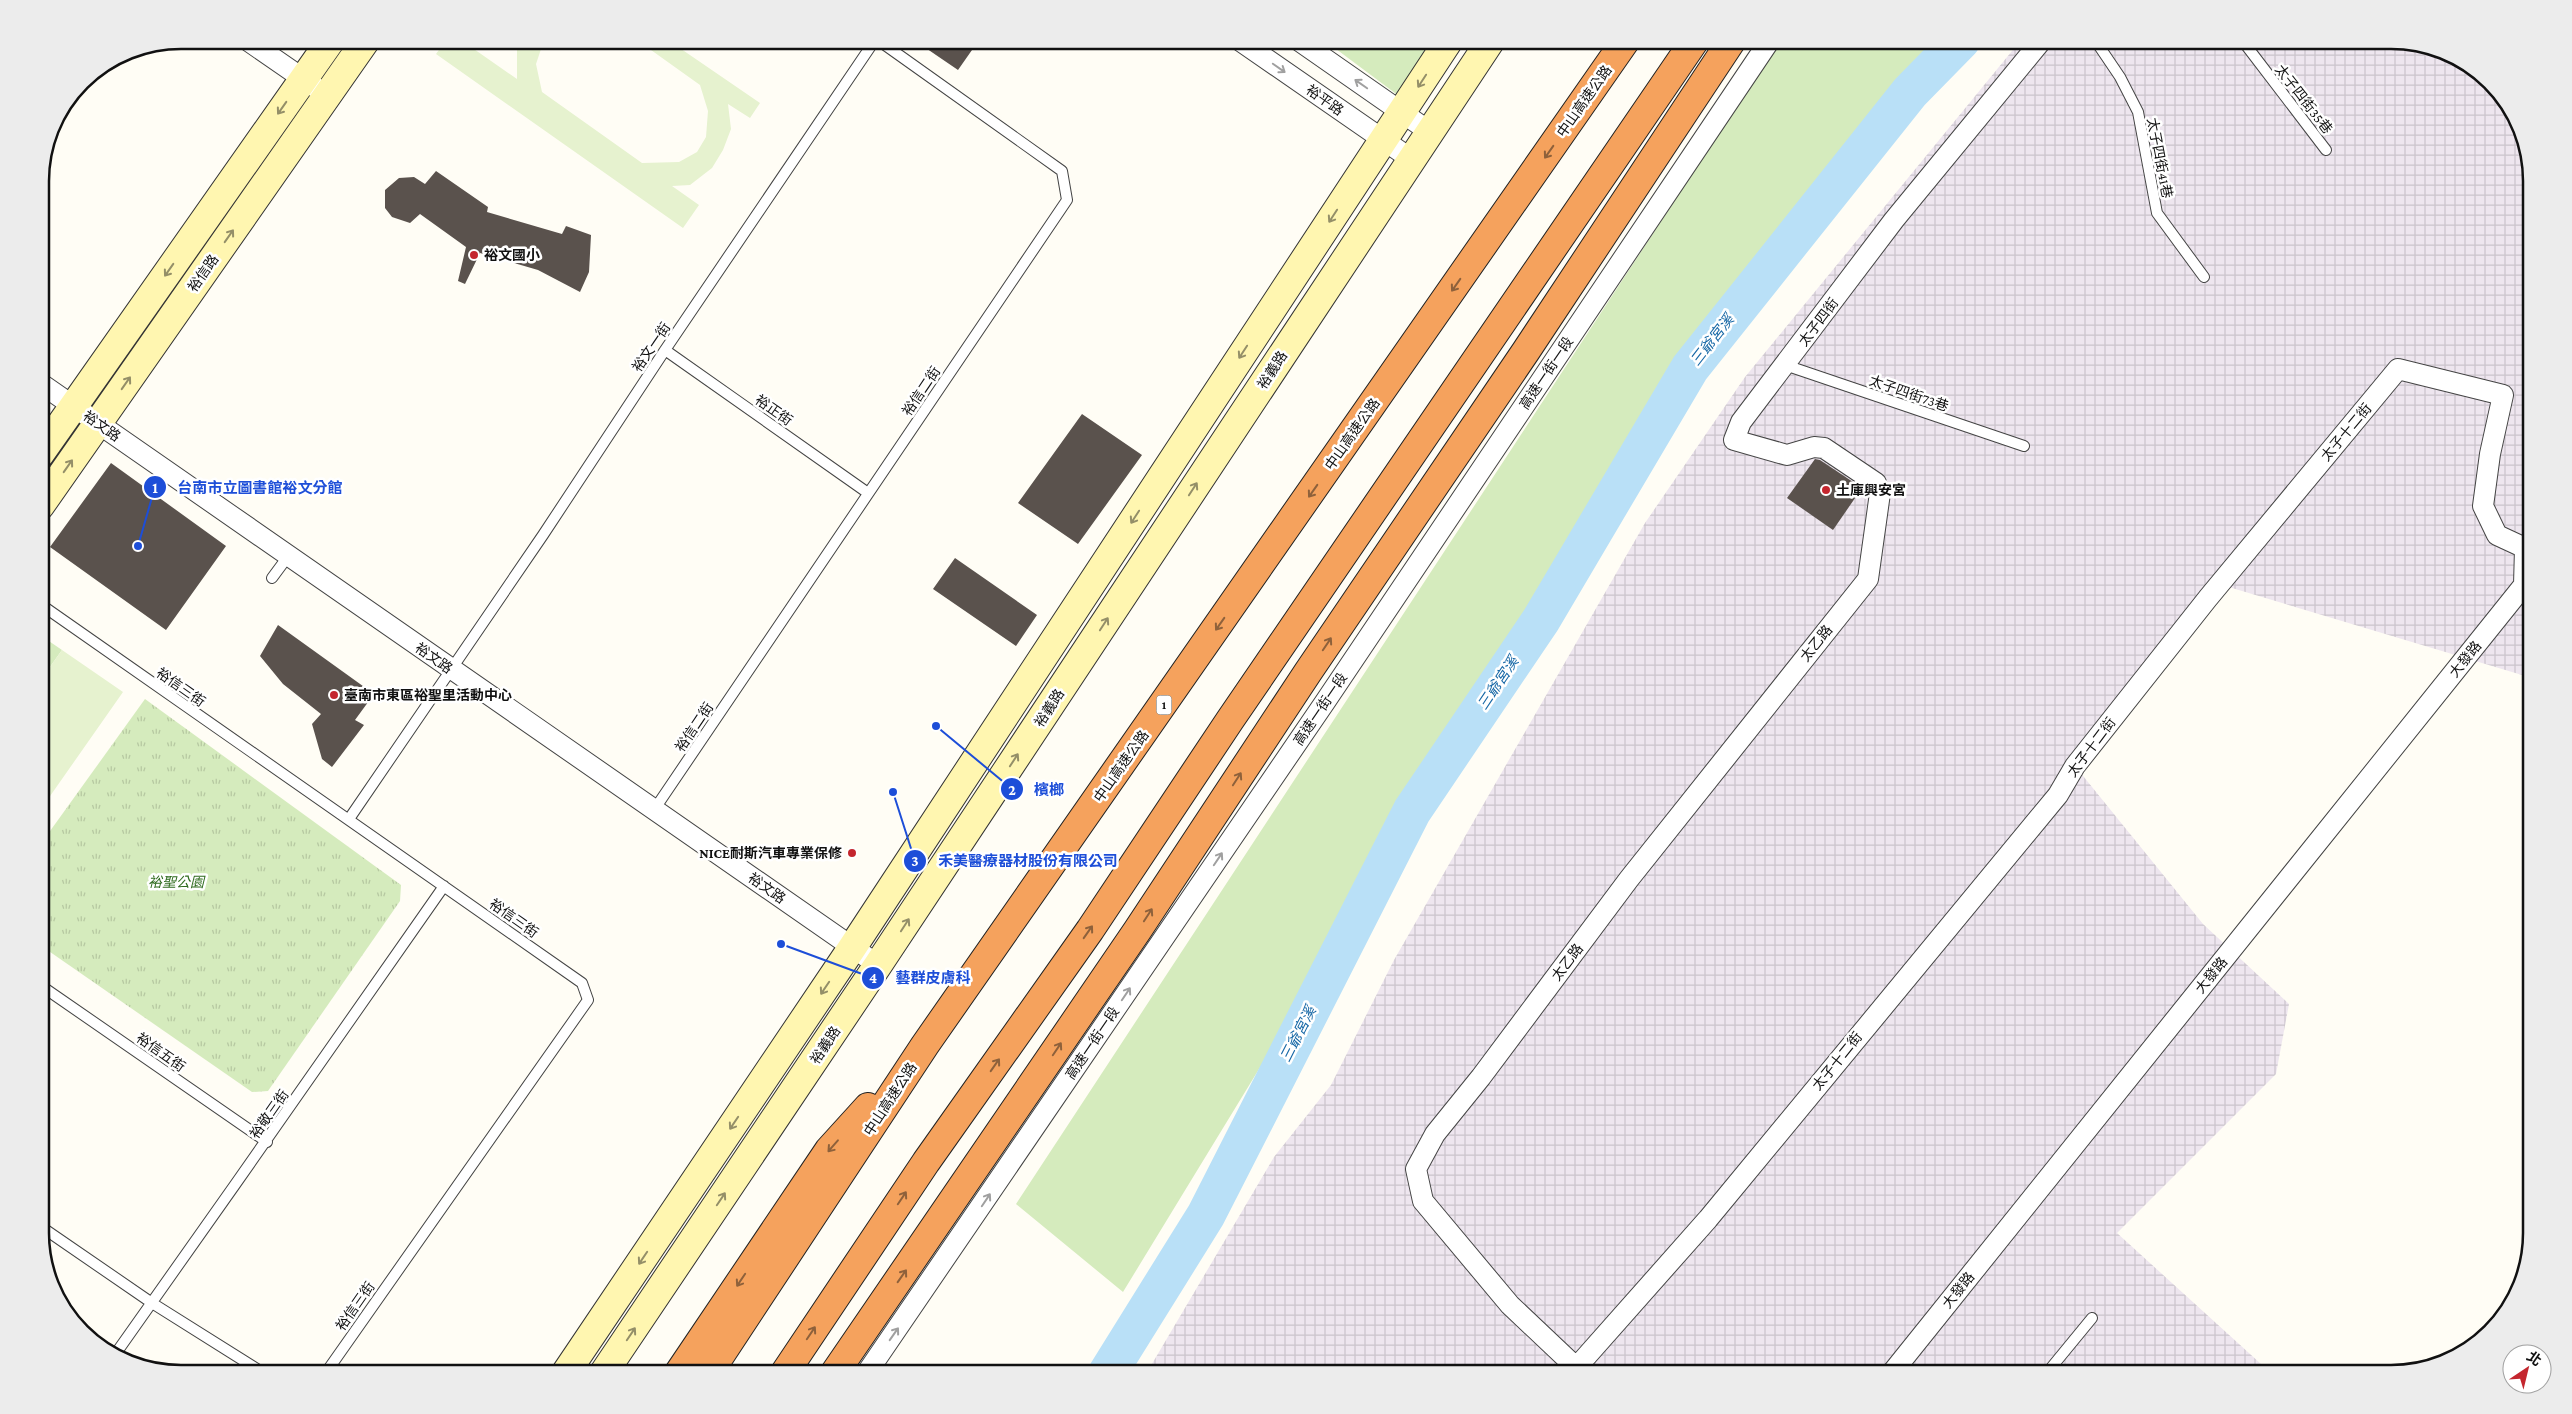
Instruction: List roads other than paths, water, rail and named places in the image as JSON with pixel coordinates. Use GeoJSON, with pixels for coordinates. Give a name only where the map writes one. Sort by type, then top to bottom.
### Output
{"type":"FeatureCollection","features":[{"type":"Feature","properties":{"kind":"highway","name":"中山高速公路"},"geometry":{"type":"LineString","coordinates":[[714,1365],[925,1045],[1620,49]]}},
{"type":"Feature","properties":{"kind":"highway"},"geometry":{"type":"LineString","coordinates":[[790,1365],[926,1162],[1090,930],[1230,720],[1689,49]]}},
{"type":"Feature","properties":{"kind":"highway"},"geometry":{"type":"LineString","coordinates":[[840,1365],[1126,948],[1308,672],[1526,351],[1726,49]]}},
{"type":"Feature","properties":{"kind":"highway"},"geometry":{"type":"LineString","coordinates":[[684,1365],[829,1150],[925,1045]]}},
{"type":"Feature","properties":{"kind":"street"},"geometry":{"type":"LineString","coordinates":[[260,49],[327,95]]}},
{"type":"Feature","properties":{"kind":"street"},"geometry":{"type":"LineString","coordinates":[[49,441],[324,49]]}},
{"type":"Feature","properties":{"kind":"street","name":"裕信路"},"geometry":{"type":"LineString","coordinates":[[49,493],[360,49]]}},
{"type":"Feature","properties":{"kind":"street","name":"裕平路"},"geometry":{"type":"LineString","coordinates":[[1252,49],[1411,159]]}},
{"type":"Feature","properties":{"kind":"street"},"geometry":{"type":"LineString","coordinates":[[1311,49],[1430,132]]}},
{"type":"Feature","properties":{"kind":"street"},"geometry":{"type":"LineString","coordinates":[[571,1365],[852,948],[1443,49]]}},
{"type":"Feature","properties":{"kind":"street","name":"裕義路"},"geometry":{"type":"LineString","coordinates":[[609,1365],[878,966],[1485,49]]}},
{"type":"Feature","properties":{"kind":"street","name":"高速一街一段"},"geometry":{"type":"LineString","coordinates":[[872,1365],[1330,694],[1764,49]]}},
{"type":"Feature","properties":{"kind":"street","name":"太子四街"},"geometry":{"type":"LineString","coordinates":[[1873,541],[1880,493],[1876,483],[1844,459],[1824,448],[1814,447],[1787,455],[1734,440],[1741,422],[1894,220],[2035,49]]}},
{"type":"Feature","properties":{"kind":"street","name":"太子十二街"},"geometry":{"type":"LineString","coordinates":[[1584,1365],[1708,1219],[2051,803],[2075,766],[2208,598],[2398,369],[2503,395],[2490,454],[2483,506],[2497,535],[2523,547]]}},
{"type":"Feature","properties":{"kind":"street","name":"裕文路"},"geometry":{"type":"LineString","coordinates":[[49,389],[878,966]]}},
{"type":"Feature","properties":{"kind":"street","name":"太乙路"},"geometry":{"type":"LineString","coordinates":[[1573,1365],[1510,1305],[1423,1201],[1416,1169],[1435,1134],[1482,1076],[1629,878],[1868,579],[1873,541]]}},
{"type":"Feature","properties":{"kind":"street","name":"大發路"},"geometry":{"type":"LineString","coordinates":[[1898,1365],[2523,586]]}},
{"type":"Feature","properties":{"kind":"lane","name":"裕文一街"},"geometry":{"type":"LineString","coordinates":[[349,819],[543,535],[665,350],[871,49]]}},
{"type":"Feature","properties":{"kind":"lane","name":"裕信二街"},"geometry":{"type":"LineString","coordinates":[[654,810],[1067,200],[1062,171],[890,49]]}},
{"type":"Feature","properties":{"kind":"lane","name":"太子四街41巷"},"geometry":{"type":"LineString","coordinates":[[2101,49],[2120,77],[2138,112],[2157,213],[2204,277]]}},
{"type":"Feature","properties":{"kind":"lane","name":"太子四街35巷"},"geometry":{"type":"LineString","coordinates":[[2249,49],[2326,150]]}},
{"type":"Feature","properties":{"kind":"lane","name":"裕正街"},"geometry":{"type":"LineString","coordinates":[[665,350],[868,493]]}},
{"type":"Feature","properties":{"kind":"lane","name":"太子四街73巷"},"geometry":{"type":"LineString","coordinates":[[1785,365],[2024,446]]}},
{"type":"Feature","properties":{"kind":"lane"},"geometry":{"type":"LineString","coordinates":[[272,578],[289,555]]}},
{"type":"Feature","properties":{"kind":"lane","name":"裕信三街"},"geometry":{"type":"LineString","coordinates":[[49,610],[582,983],[588,1000],[330,1365]]}},
{"type":"Feature","properties":{"kind":"lane","name":"裕敬三街"},"geometry":{"type":"LineString","coordinates":[[119,1350],[197,1236],[267,1142],[444,886]]}},
{"type":"Feature","properties":{"kind":"lane","name":"裕信五街"},"geometry":{"type":"LineString","coordinates":[[49,991],[267,1142]]}},
{"type":"Feature","properties":{"kind":"lane"},"geometry":{"type":"LineString","coordinates":[[49,1232],[152,1303],[251,1365]]}},
{"type":"Feature","properties":{"kind":"lane"},"geometry":{"type":"LineString","coordinates":[[2053,1365],[2092,1318]]}},
{"type":"Feature","properties":{"kind":"waterway","name":"三爺宮溪"},"geometry":{"type":"LineString","coordinates":[[1113,1365],[1206,1215],[1412,811],[1541,620],[1690,368],[1910,92],[1952,49]]}},
{"type":"Feature","properties":{"kind":"place","name":"裕文國小"},"geometry":{"type":"Point","coordinates":[474,255]}},
{"type":"Feature","properties":{"kind":"place","name":"土庫興安宮"},"geometry":{"type":"Point","coordinates":[1826,490]}},
{"type":"Feature","properties":{"kind":"place","name":"台南市立圖書館裕文分館"},"geometry":{"type":"Point","coordinates":[138,546]}},
{"type":"Feature","properties":{"kind":"place","name":"臺南市東區裕聖里活動中心"},"geometry":{"type":"Point","coordinates":[334,695]}},
{"type":"Feature","properties":{"kind":"place","name":"檳榔"},"geometry":{"type":"Point","coordinates":[936,726]}},
{"type":"Feature","properties":{"kind":"place","name":"禾美醫療器材股份有限公司"},"geometry":{"type":"Point","coordinates":[893,792]}},
{"type":"Feature","properties":{"kind":"place","name":"NICE耐斯汽車專業保修"},"geometry":{"type":"Point","coordinates":[852,853]}},
{"type":"Feature","properties":{"kind":"place","name":"藝群皮膚科"},"geometry":{"type":"Point","coordinates":[781,944]}},
{"type":"Feature","properties":{"kind":"park label","name":"裕聖公園"},"geometry":{"type":"Point","coordinates":[176,882]}}]}
